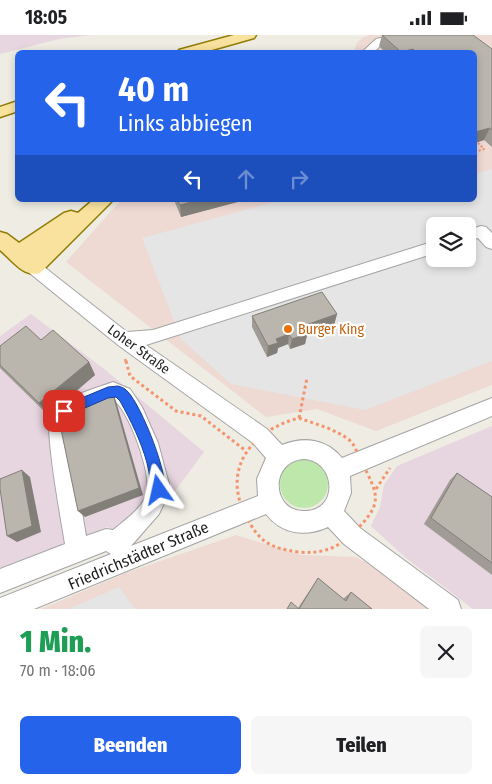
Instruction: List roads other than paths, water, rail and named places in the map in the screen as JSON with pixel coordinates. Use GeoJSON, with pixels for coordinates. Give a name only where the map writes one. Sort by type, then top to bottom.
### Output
{"type":"FeatureCollection","features":[{"type":"Feature","properties":{"kind":"main road"},"geometry":{"type":"LineString","coordinates":[[193,50],[250,35]]}},
{"type":"Feature","properties":{"kind":"main road"},"geometry":{"type":"LineString","coordinates":[[0,96],[15,93]]}},
{"type":"Feature","properties":{"kind":"main road"},"geometry":{"type":"LineString","coordinates":[[0,112],[15,106]]}},
{"type":"Feature","properties":{"kind":"main road"},"geometry":{"type":"LineString","coordinates":[[0,121],[15,119]]}},
{"type":"Feature","properties":{"kind":"main road"},"geometry":{"type":"LineString","coordinates":[[26,261],[91,202]]}},
{"type":"Feature","properties":{"kind":"main road"},"geometry":{"type":"LineString","coordinates":[[26,261],[101,202]]}},
{"type":"Feature","properties":{"kind":"main road","name":"Loher Straße"},"geometry":{"type":"LineString","coordinates":[[0,239],[26,261]]}},
{"type":"Feature","properties":{"kind":"street"},"geometry":{"type":"LineString","coordinates":[[370,50],[380,41],[410,35]]}},
{"type":"Feature","properties":{"kind":"street"},"geometry":{"type":"LineString","coordinates":[[476,233],[481,231],[492,243]]}},
{"type":"Feature","properties":{"kind":"street"},"geometry":{"type":"LineString","coordinates":[[124,340],[153,337],[426,250]]}},
{"type":"Feature","properties":{"kind":"street","name":"Loher Straße"},"geometry":{"type":"LineString","coordinates":[[26,261],[124,340],[260,437],[279,457]]}},
{"type":"Feature","properties":{"kind":"street"},"geometry":{"type":"LineString","coordinates":[[153,337],[151,351],[154,361]]}},
{"type":"Feature","properties":{"kind":"street"},"geometry":{"type":"LineString","coordinates":[[0,581],[106,540],[120,551],[155,501],[159,490],[154,463],[142,429],[125,397],[113,391],[70,408],[59,417],[61,446],[77,551]]}},
{"type":"Feature","properties":{"kind":"street"},"geometry":{"type":"LineString","coordinates":[[337,471],[492,407]]}},
{"type":"Feature","properties":{"kind":"street"},"geometry":{"type":"LineString","coordinates":[[307,449],[314,451],[327,459],[337,471],[340,480],[339,498],[330,513],[324,518],[310,523],[295,521],[282,513],[272,501],[267,488],[271,467],[279,457],[292,450],[307,449]]}},
{"type":"Feature","properties":{"kind":"street","name":"Friedrichstädter Straße"},"geometry":{"type":"LineString","coordinates":[[4,609],[120,551],[272,501]]}},
{"type":"Feature","properties":{"kind":"street"},"geometry":{"type":"LineString","coordinates":[[330,513],[352,535],[449,609]]}},
{"type":"Feature","properties":{"kind":"place","name":"Burger King"},"geometry":{"type":"Point","coordinates":[288,329]}}]}
